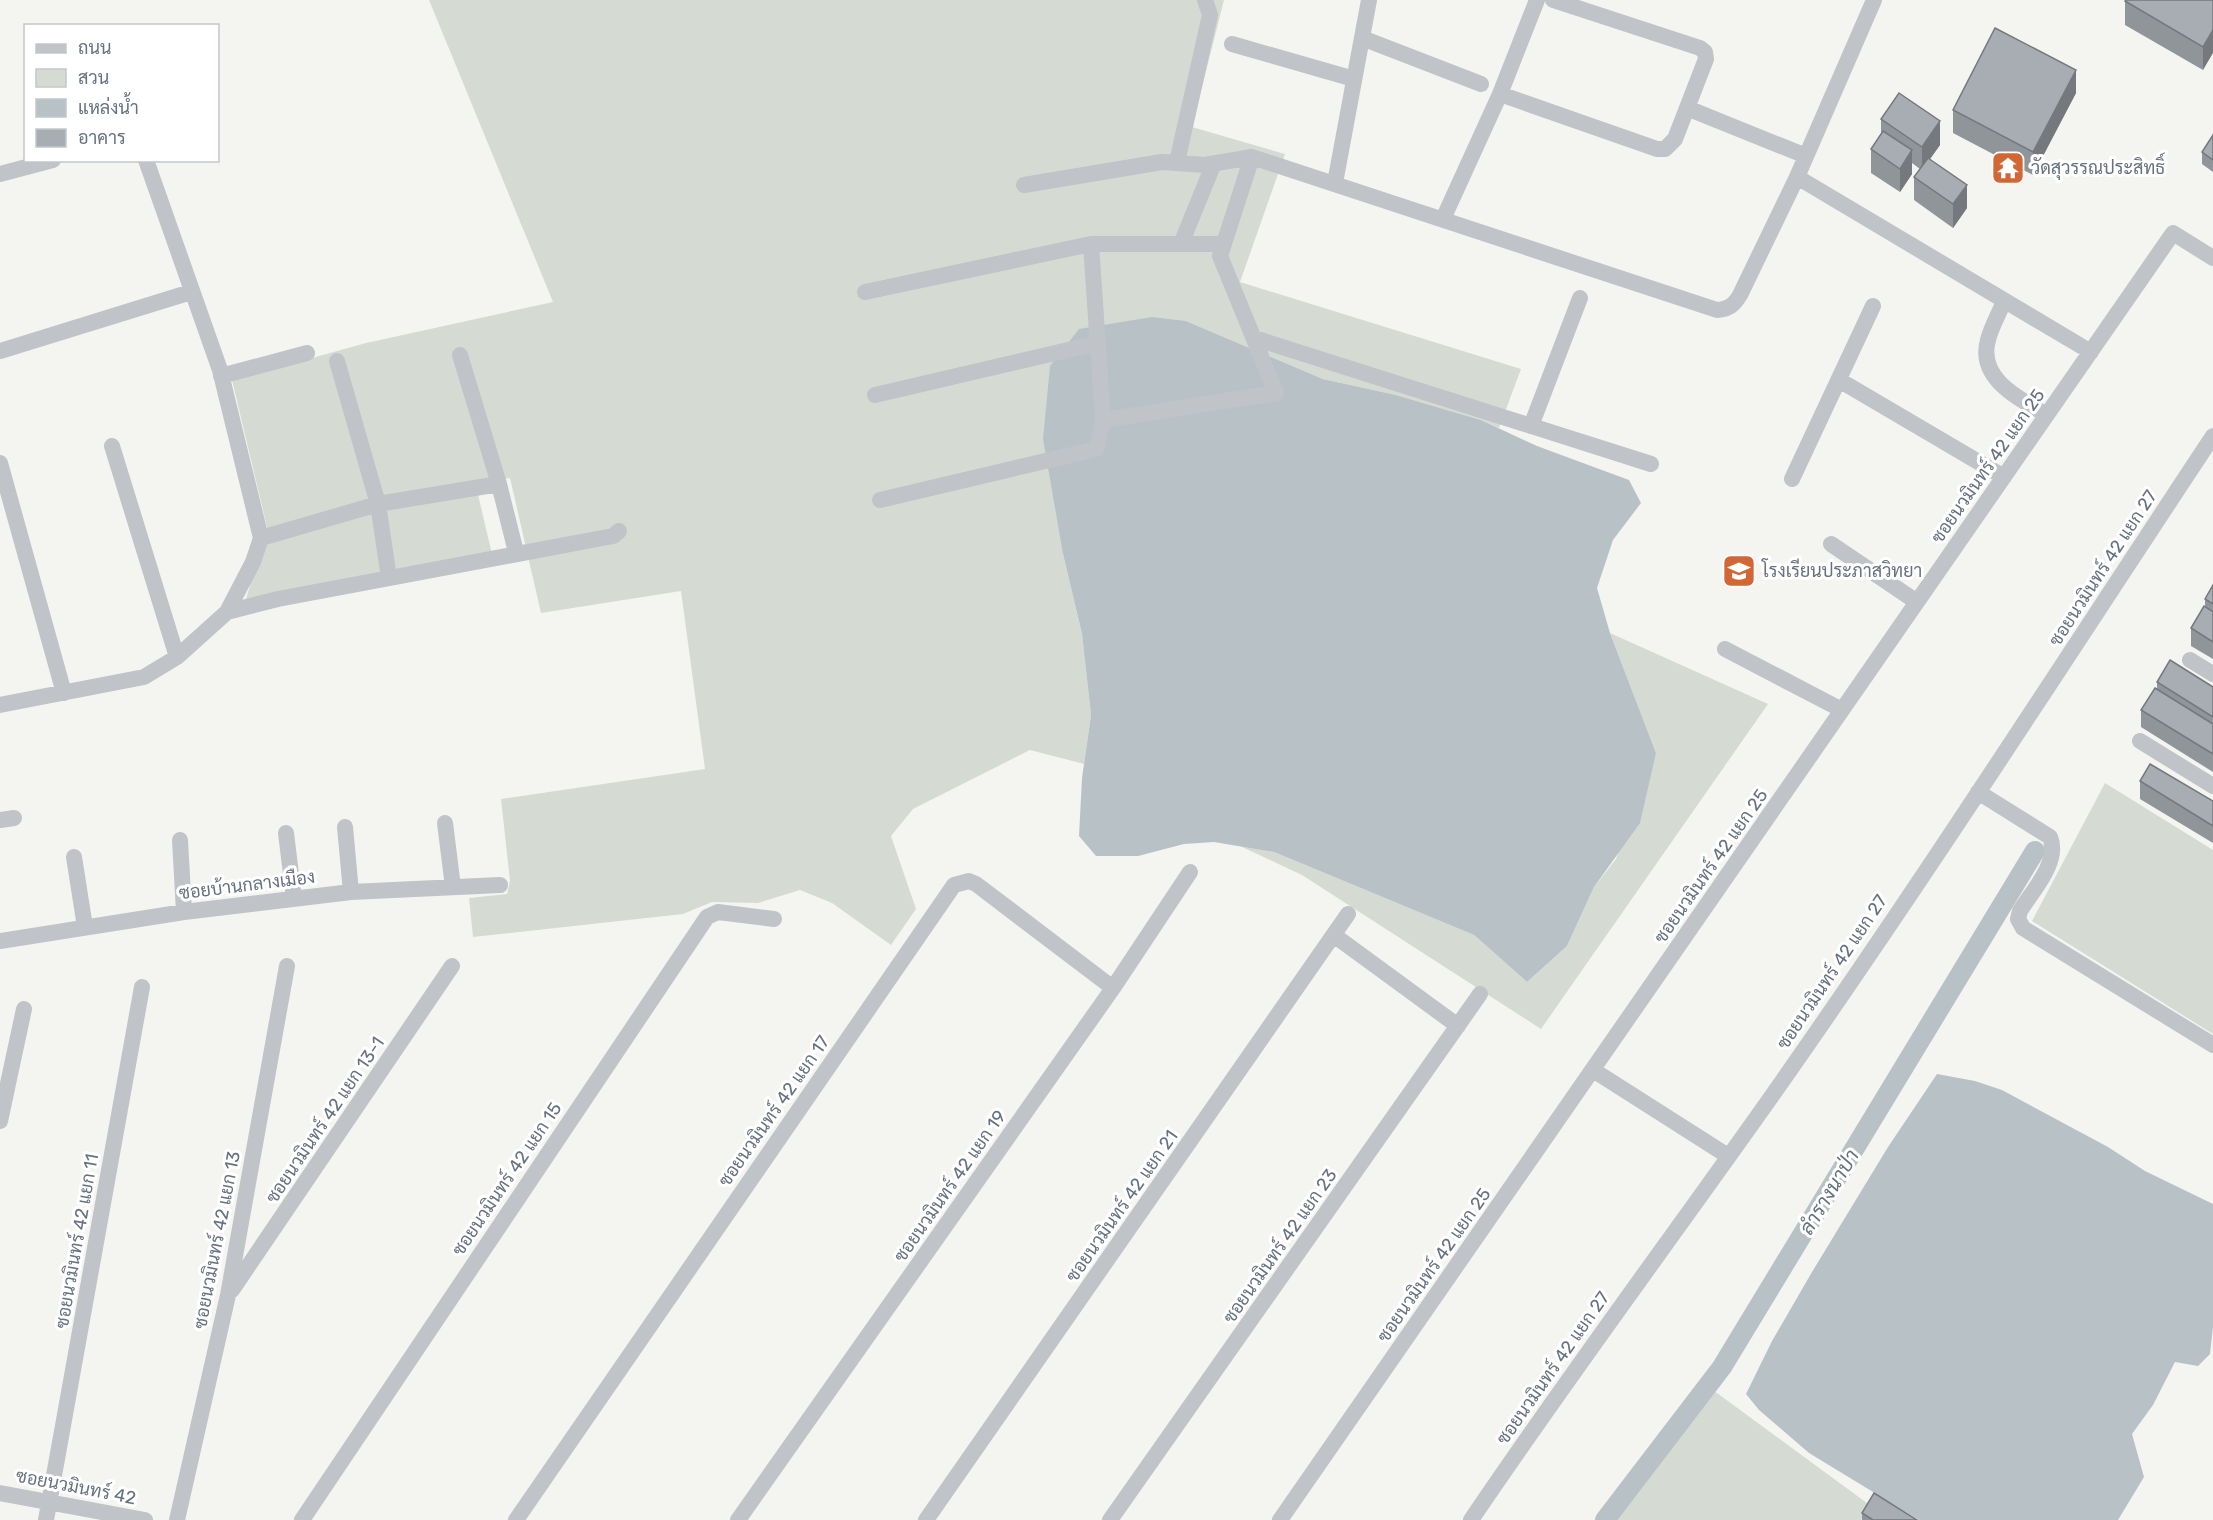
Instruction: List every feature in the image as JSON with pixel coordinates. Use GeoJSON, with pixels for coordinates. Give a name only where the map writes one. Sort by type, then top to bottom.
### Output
{"type":"FeatureCollection","features":[{"type":"Feature","properties":{"kind":"street"},"geometry":{"type":"LineString","coordinates":[[1178,162],[1210,15],[1205,0]]}},
{"type":"Feature","properties":{"kind":"street"},"geometry":{"type":"LineString","coordinates":[[1335,183],[1368,0]]}},
{"type":"Feature","properties":{"kind":"street"},"geometry":{"type":"LineString","coordinates":[[1443,219],[1500,94],[1537,0]]}},
{"type":"Feature","properties":{"kind":"street"},"geometry":{"type":"LineString","coordinates":[[1500,94],[1656,149],[1671,145],[1706,59],[1705,52],[1553,0]]}},
{"type":"Feature","properties":{"kind":"street"},"geometry":{"type":"LineString","coordinates":[[1024,185],[1162,162],[1214,164],[1252,157],[1717,310],[1726,309],[1734,305],[1740,295],[1797,177],[1874,0]]}},
{"type":"Feature","properties":{"kind":"street"},"geometry":{"type":"LineString","coordinates":[[1362,38],[1481,84]]}},
{"type":"Feature","properties":{"kind":"street"},"geometry":{"type":"LineString","coordinates":[[1232,44],[1354,79]]}},
{"type":"Feature","properties":{"kind":"street"},"geometry":{"type":"LineString","coordinates":[[1687,108],[1806,156]]}},
{"type":"Feature","properties":{"kind":"street"},"geometry":{"type":"LineString","coordinates":[[1103,420],[1276,393],[1220,256],[1252,157]]}},
{"type":"Feature","properties":{"kind":"street"},"geometry":{"type":"LineString","coordinates":[[0,174],[45,162]]}},
{"type":"Feature","properties":{"kind":"street"},"geometry":{"type":"LineString","coordinates":[[0,705],[144,677],[177,657],[227,612],[253,562],[261,538],[221,376],[147,162]]}},
{"type":"Feature","properties":{"kind":"street"},"geometry":{"type":"LineString","coordinates":[[1180,244],[1214,164]]}},
{"type":"Feature","properties":{"kind":"street"},"geometry":{"type":"LineString","coordinates":[[1797,177],[2091,352]]}},
{"type":"Feature","properties":{"kind":"street","name":"ซอยนวมินทร์ 42 แยก 25"},"geometry":{"type":"LineString","coordinates":[[1280,1520],[2173,233],[2213,258]]}},
{"type":"Feature","properties":{"kind":"street"},"geometry":{"type":"LineString","coordinates":[[865,292],[1091,244],[1224,243]]}},
{"type":"Feature","properties":{"kind":"street"},"geometry":{"type":"LineString","coordinates":[[880,500],[1096,449],[1103,420],[1091,244]]}},
{"type":"Feature","properties":{"kind":"street"},"geometry":{"type":"LineString","coordinates":[[0,351],[191,292]]}},
{"type":"Feature","properties":{"kind":"street"},"geometry":{"type":"LineString","coordinates":[[1532,426],[1580,298]]}},
{"type":"Feature","properties":{"kind":"street"},"geometry":{"type":"LineString","coordinates":[[2004,301],[1987,341],[1986,355],[1989,367],[2007,391],[2047,416]]}},
{"type":"Feature","properties":{"kind":"street"},"geometry":{"type":"LineString","coordinates":[[1792,479],[1873,306]]}},
{"type":"Feature","properties":{"kind":"street"},"geometry":{"type":"LineString","coordinates":[[1254,338],[1652,464]]}},
{"type":"Feature","properties":{"kind":"street"},"geometry":{"type":"LineString","coordinates":[[875,395],[1098,343]]}},
{"type":"Feature","properties":{"kind":"street"},"geometry":{"type":"LineString","coordinates":[[221,376],[307,352]]}},
{"type":"Feature","properties":{"kind":"street"},"geometry":{"type":"LineString","coordinates":[[460,355],[499,484],[516,552]]}},
{"type":"Feature","properties":{"kind":"street"},"geometry":{"type":"LineString","coordinates":[[337,361],[378,504],[389,578]]}},
{"type":"Feature","properties":{"kind":"street"},"geometry":{"type":"LineString","coordinates":[[1839,380],[2004,477]]}},
{"type":"Feature","properties":{"kind":"street","name":"ซอยนวมินทร์ 42 แยก 27"},"geometry":{"type":"LineString","coordinates":[[1471,1520],[1728,1156],[1978,792],[2213,436]]}},
{"type":"Feature","properties":{"kind":"street"},"geometry":{"type":"LineString","coordinates":[[112,446],[177,657]]}},
{"type":"Feature","properties":{"kind":"street"},"geometry":{"type":"LineString","coordinates":[[0,463],[64,693]]}},
{"type":"Feature","properties":{"kind":"street"},"geometry":{"type":"LineString","coordinates":[[261,538],[378,504],[499,484]]}},
{"type":"Feature","properties":{"kind":"street"},"geometry":{"type":"LineString","coordinates":[[227,612],[278,598],[516,552],[613,536],[620,531]]}},
{"type":"Feature","properties":{"kind":"street"},"geometry":{"type":"LineString","coordinates":[[1830,544],[1917,602]]}},
{"type":"Feature","properties":{"kind":"street"},"geometry":{"type":"LineString","coordinates":[[1725,649],[1842,710]]}},
{"type":"Feature","properties":{"kind":"street"},"geometry":{"type":"LineString","coordinates":[[2190,660],[2213,674]]}},
{"type":"Feature","properties":{"kind":"street"},"geometry":{"type":"LineString","coordinates":[[2140,741],[2213,786]]}},
{"type":"Feature","properties":{"kind":"street"},"geometry":{"type":"LineString","coordinates":[[1978,792],[2050,837],[2055,849],[2050,863],[2020,911],[2019,919],[2023,928],[2213,1045]]}},
{"type":"Feature","properties":{"kind":"street"},"geometry":{"type":"LineString","coordinates":[[445,823],[453,887]]}},
{"type":"Feature","properties":{"kind":"street"},"geometry":{"type":"LineString","coordinates":[[345,828],[351,892]]}},
{"type":"Feature","properties":{"kind":"street"},"geometry":{"type":"LineString","coordinates":[[286,833],[294,899]]}},
{"type":"Feature","properties":{"kind":"street"},"geometry":{"type":"LineString","coordinates":[[180,840],[184,912]]}},
{"type":"Feature","properties":{"kind":"street"},"geometry":{"type":"LineString","coordinates":[[74,857],[85,927]]}},
{"type":"Feature","properties":{"kind":"street","name":"ซอยนวมินทร์ 42 แยก 19"},"geometry":{"type":"LineString","coordinates":[[738,1520],[1113,988],[1190,872]]}},
{"type":"Feature","properties":{"kind":"street","name":"ซอยนวมินทร์ 42 แยก 17"},"geometry":{"type":"LineString","coordinates":[[516,1520],[954,885],[962,881],[976,884],[1113,988]]}},
{"type":"Feature","properties":{"kind":"street","name":"ซอยบ้านกลางเมือง"},"geometry":{"type":"LineString","coordinates":[[0,941],[184,912],[351,892],[500,885]]}},
{"type":"Feature","properties":{"kind":"street","name":"ซอยนวมินทร์ 42 แยก 15"},"geometry":{"type":"LineString","coordinates":[[302,1520],[707,917],[718,912],[774,919]]}},
{"type":"Feature","properties":{"kind":"street","name":"ซอยนวมินทร์ 42 แยก 21"},"geometry":{"type":"LineString","coordinates":[[926,1520],[1335,936],[1348,914]]}},
{"type":"Feature","properties":{"kind":"street"},"geometry":{"type":"LineString","coordinates":[[1335,936],[1458,1026]]}},
{"type":"Feature","properties":{"kind":"street","name":"ซอยนวมินทร์ 42 แยก 13"},"geometry":{"type":"LineString","coordinates":[[177,1520],[228,1295],[287,966]]}},
{"type":"Feature","properties":{"kind":"street","name":"ซอยนวมินทร์ 42 แยก 13-1"},"geometry":{"type":"LineString","coordinates":[[228,1295],[452,966]]}},
{"type":"Feature","properties":{"kind":"street","name":"ซอยนวมินทร์ 42 แยก 11"},"geometry":{"type":"LineString","coordinates":[[46,1520],[142,987]]}},
{"type":"Feature","properties":{"kind":"street","name":"ซอยนวมินทร์ 42 แยก 23"},"geometry":{"type":"LineString","coordinates":[[1110,1520],[1480,994]]}},
{"type":"Feature","properties":{"kind":"street"},"geometry":{"type":"LineString","coordinates":[[0,1121],[24,1009]]}},
{"type":"Feature","properties":{"kind":"street"},"geometry":{"type":"LineString","coordinates":[[1593,1070],[1728,1156]]}},
{"type":"Feature","properties":{"kind":"street","name":"ซอยนวมินทร์ 42"},"geometry":{"type":"LineString","coordinates":[[0,1493],[145,1520]]}},
{"type":"Feature","properties":{"kind":"green space"},"geometry":{"type":"Polygon","coordinates":[[[429,0],[1224,0],[1192,127],[1285,154],[1240,282],[1521,369],[1499,428],[1481,420],[1396,395],[1323,379],[1186,321],[1063,554],[1082,634],[1091,715],[1084,764],[1030,750],[913,809],[891,836],[916,909],[891,945],[832,903],[800,890],[758,903],[712,902],[683,914],[473,937],[469,898],[507,894],[510,881],[501,799],[705,769],[681,591],[541,613],[510,478],[475,482],[492,554],[246,599],[267,527],[232,380],[366,343],[553,302],[429,0]]]}},
{"type":"Feature","properties":{"kind":"green space"},"geometry":{"type":"Polygon","coordinates":[[[1610,633],[1768,704],[1541,1029],[1302,875],[1240,846],[1274,852],[1474,935],[1527,982],[1567,946],[1594,887],[1616,859],[1656,753],[1610,633]]]}},
{"type":"Feature","properties":{"kind":"green space"},"geometry":{"type":"Polygon","coordinates":[[[2105,783],[2213,850],[2213,1034],[2032,921],[2105,783]]]}},
{"type":"Feature","properties":{"kind":"green space"},"geometry":{"type":"Polygon","coordinates":[[[1702,1382],[1871,1506],[1861,1520],[1607,1520],[1702,1382]]]}},
{"type":"Feature","properties":{"kind":"water"},"geometry":{"type":"Polygon","coordinates":[[[1152,317],[1186,321],[1323,379],[1396,395],[1481,420],[1537,446],[1629,480],[1641,503],[1613,540],[1597,588],[1610,633],[1656,753],[1640,823],[1594,887],[1567,946],[1527,982],[1474,935],[1274,852],[1214,842],[1184,844],[1138,856],[1096,856],[1079,836],[1082,778],[1091,715],[1082,634],[1063,554],[1043,439],[1050,366],[1079,329],[1152,317]]]}},
{"type":"Feature","properties":{"kind":"water"},"geometry":{"type":"Polygon","coordinates":[[[1937,1074],[1975,1081],[2002,1090],[2108,1147],[2145,1171],[2213,1204],[2213,1327],[2210,1354],[2198,1366],[2175,1362],[2153,1405],[2132,1434],[2144,1477],[2118,1520],[1919,1520],[1809,1453],[1759,1410],[1746,1394],[1772,1341],[1812,1272],[1888,1147],[1937,1074]]]}},
{"type":"Feature","properties":{"kind":"building"},"geometry":{"type":"Polygon","coordinates":[[[2126,0],[2213,0],[2213,30],[2203,47],[2126,0]]]}},
{"type":"Feature","properties":{"kind":"building"},"geometry":{"type":"Polygon","coordinates":[[[1995,28],[2076,70],[2033,152],[1953,110],[1995,28]]]}},
{"type":"Feature","properties":{"kind":"building"},"geometry":{"type":"Polygon","coordinates":[[[1899,93],[1940,121],[1922,147],[1881,119],[1899,93]]]}},
{"type":"Feature","properties":{"kind":"building"},"geometry":{"type":"Polygon","coordinates":[[[1883,131],[1912,150],[1900,169],[1871,149],[1883,131]]]}},
{"type":"Feature","properties":{"kind":"building"},"geometry":{"type":"Polygon","coordinates":[[[2213,135],[2213,160],[2202,152],[2213,135]]]}},
{"type":"Feature","properties":{"kind":"building"},"geometry":{"type":"Polygon","coordinates":[[[1928,158],[1967,185],[1953,204],[1914,177],[1928,158]]]}},
{"type":"Feature","properties":{"kind":"building"},"geometry":{"type":"Polygon","coordinates":[[[2213,585],[2213,604],[2205,599],[2213,585]]]}},
{"type":"Feature","properties":{"kind":"building"},"geometry":{"type":"Polygon","coordinates":[[[2204,606],[2213,612],[2213,642],[2191,628],[2204,606]]]}},
{"type":"Feature","properties":{"kind":"building"},"geometry":{"type":"Polygon","coordinates":[[[2170,660],[2213,687],[2213,717],[2157,682],[2170,660]]]}},
{"type":"Feature","properties":{"kind":"building"},"geometry":{"type":"Polygon","coordinates":[[[2155,688],[2213,724],[2213,754],[2141,710],[2155,688]]]}},
{"type":"Feature","properties":{"kind":"building"},"geometry":{"type":"Polygon","coordinates":[[[2150,764],[2213,801],[2213,826],[2140,781],[2150,764]]]}},
{"type":"Feature","properties":{"kind":"building"},"geometry":{"type":"Polygon","coordinates":[[[1874,1493],[1917,1520],[1873,1520],[1862,1513],[1874,1493]]]}},
{"type":"Feature","properties":{"kind":"waterway","name":"ลำรางนาป่า"},"geometry":{"type":"LineString","coordinates":[[1605,1520],[1722,1367],[2035,851]]}},
{"type":"Feature","properties":{"kind":"place","name":"วัดสุวรรณประสิทธิ์"},"geometry":{"type":"Point","coordinates":[2008,168]}},
{"type":"Feature","properties":{"kind":"place","name":"โรงเรียนประภาสวิทยา"},"geometry":{"type":"Point","coordinates":[1739,571]}}]}
